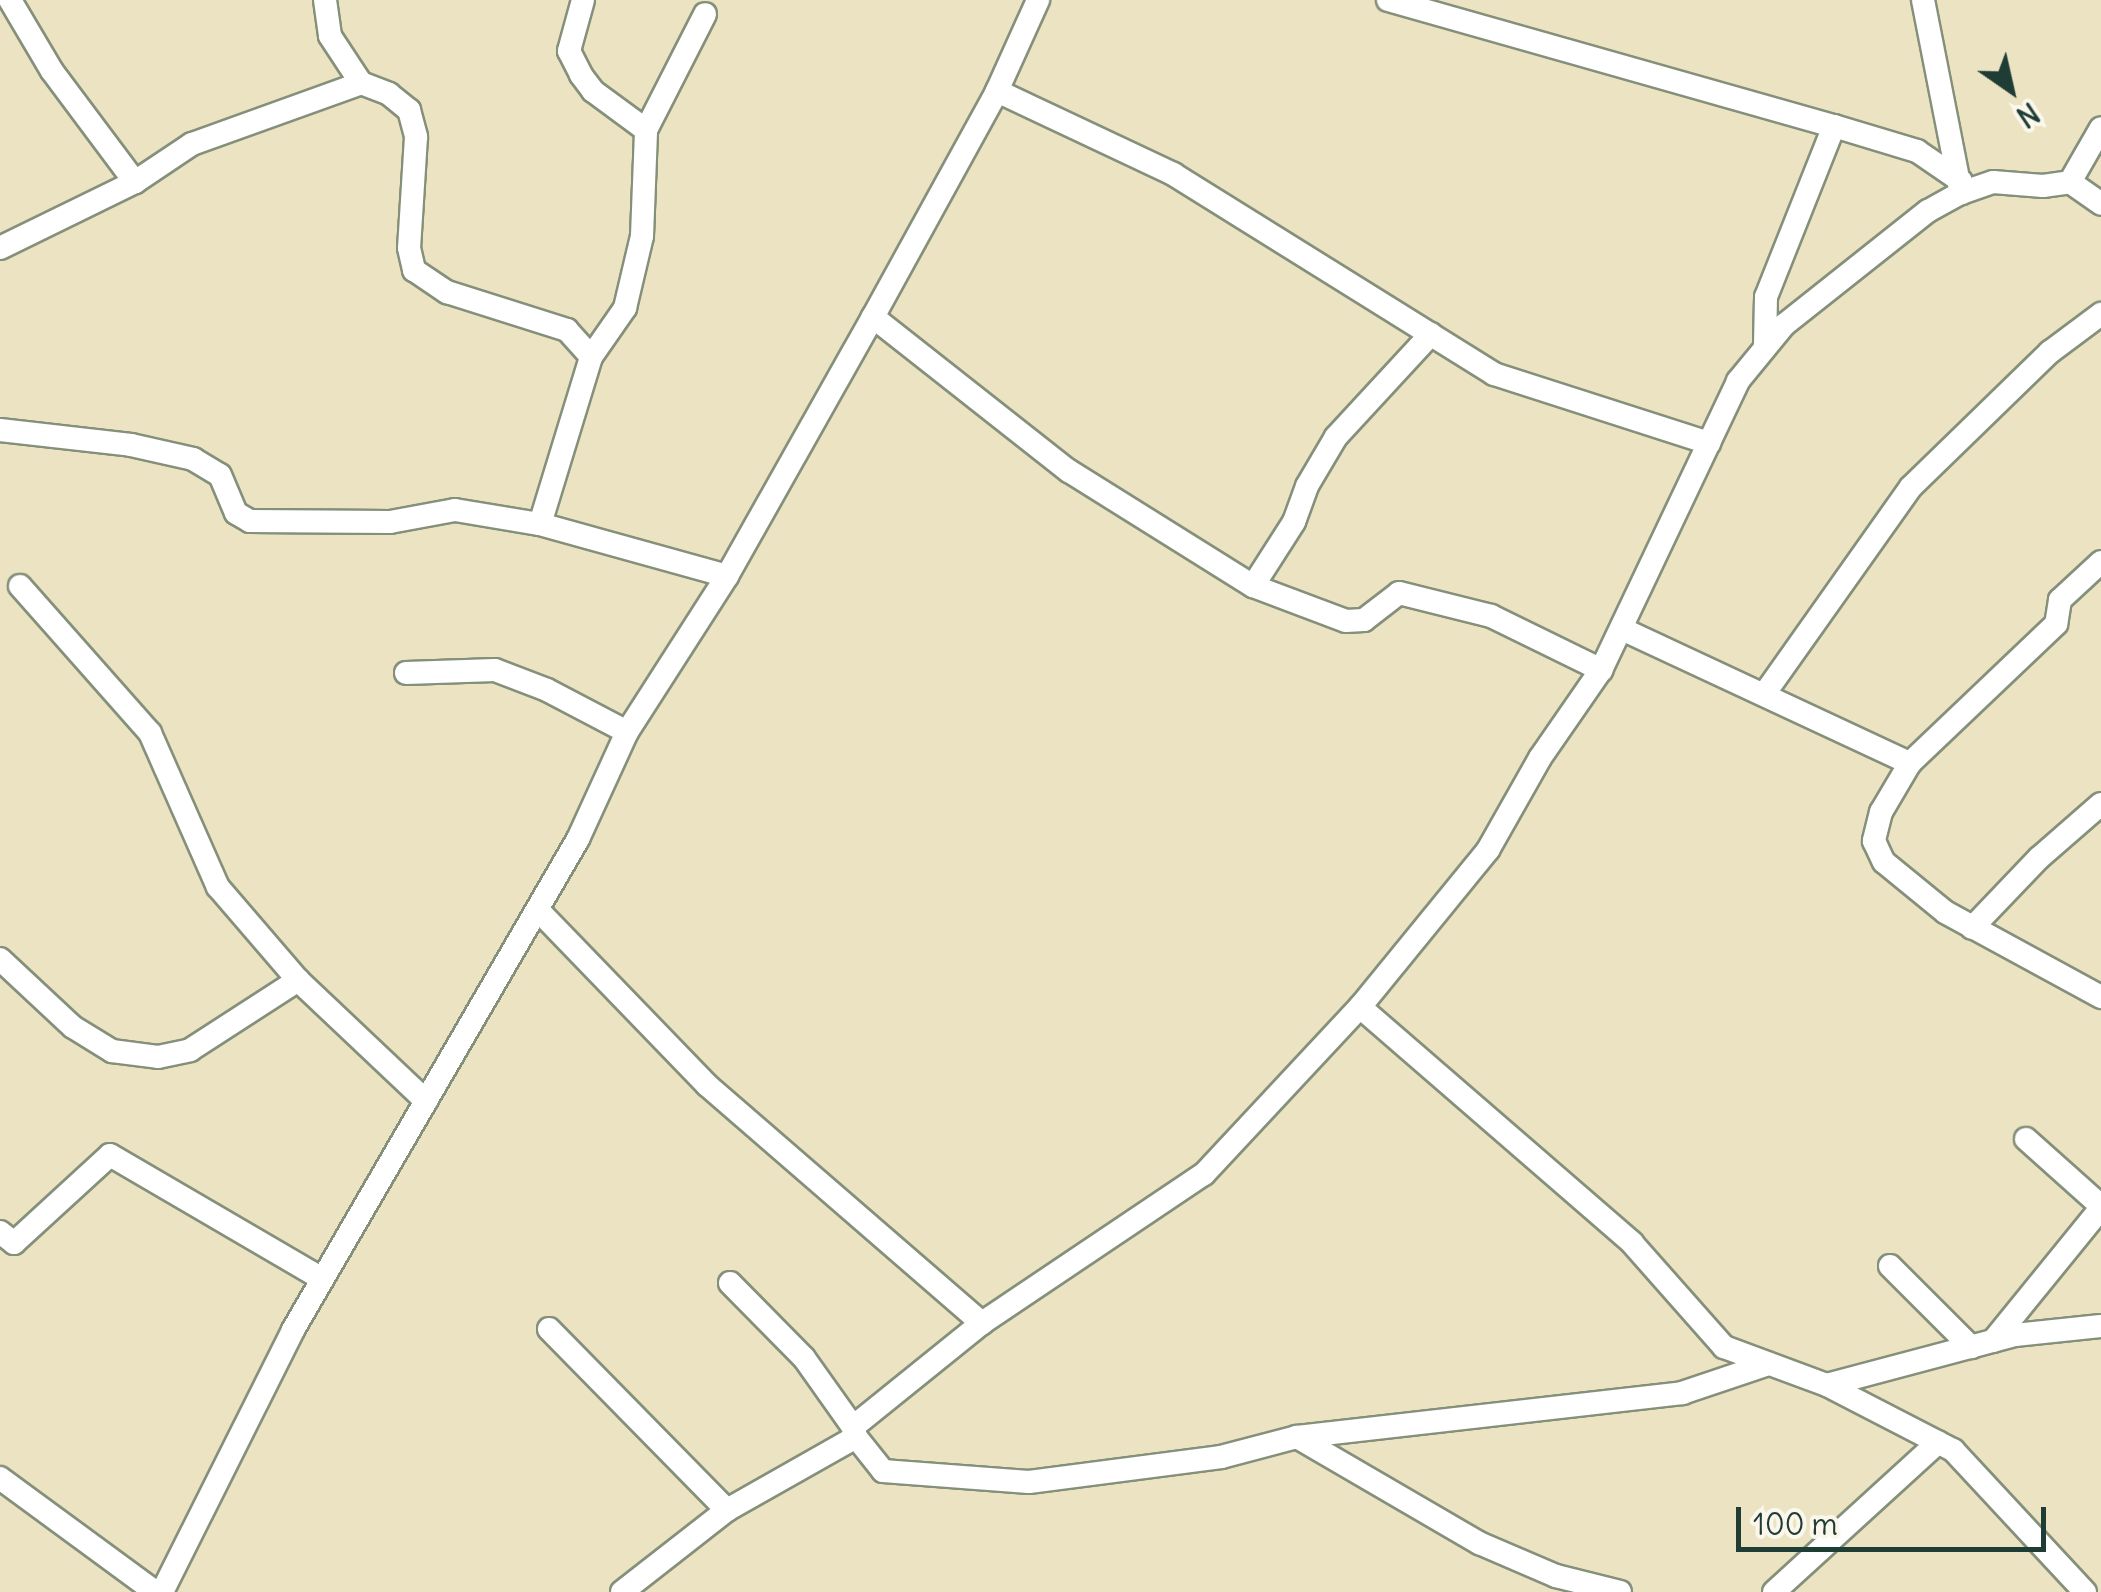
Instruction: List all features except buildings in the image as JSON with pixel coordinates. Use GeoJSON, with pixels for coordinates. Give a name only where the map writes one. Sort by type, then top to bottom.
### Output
{"type":"FeatureCollection","features":[{"type":"Feature","properties":{"kind":"street"},"geometry":{"type":"LineString","coordinates":[[10,0],[52,72],[134,182]]}},
{"type":"Feature","properties":{"kind":"street"},"geometry":{"type":"LineString","coordinates":[[325,0],[330,36],[361,83],[390,94],[409,110],[416,137],[409,248],[414,270],[447,292],[567,330],[591,356]]}},
{"type":"Feature","properties":{"kind":"street"},"geometry":{"type":"LineString","coordinates":[[583,0],[570,51],[581,75],[593,91],[646,130]]}},
{"type":"Feature","properties":{"kind":"street"},"geometry":{"type":"LineString","coordinates":[[0,1478],[159,1592],[322,1279],[578,839],[627,732],[727,576],[872,317],[997,92],[1038,0]]}},
{"type":"Feature","properties":{"kind":"street"},"geometry":{"type":"LineString","coordinates":[[1388,0],[1917,150],[1961,187]]}},
{"type":"Feature","properties":{"kind":"street"},"geometry":{"type":"LineString","coordinates":[[1923,0],[1961,187]]}},
{"type":"Feature","properties":{"kind":"street"},"geometry":{"type":"LineString","coordinates":[[540,524],[591,356],[625,308],[642,236],[646,130],[705,14]]}},
{"type":"Feature","properties":{"kind":"street"},"geometry":{"type":"LineString","coordinates":[[0,248],[134,182],[192,144],[361,83]]}},
{"type":"Feature","properties":{"kind":"street"},"geometry":{"type":"LineString","coordinates":[[997,92],[1173,174],[1494,374],[1709,443]]}},
{"type":"Feature","properties":{"kind":"street"},"geometry":{"type":"LineString","coordinates":[[1765,343],[1766,297],[1834,126]]}},
{"type":"Feature","properties":{"kind":"street"},"geometry":{"type":"LineString","coordinates":[[2070,182],[2101,128]]}},
{"type":"Feature","properties":{"kind":"street"},"geometry":{"type":"LineString","coordinates":[[622,1592],[727,1510],[854,1432],[982,1323],[1204,1174],[1360,1007],[1488,850],[1540,758],[1601,670],[1738,380],[1765,343],[1814,297],[1961,187],[1993,182],[2043,186],[2070,182],[2101,204]]}},
{"type":"Feature","properties":{"kind":"street"},"geometry":{"type":"LineString","coordinates":[[1765,693],[1910,486],[2050,352],[2101,314]]}},
{"type":"Feature","properties":{"kind":"street"},"geometry":{"type":"LineString","coordinates":[[872,317],[1069,471],[1253,586],[1346,622],[1364,620],[1399,593],[1491,616],[1601,670]]}},
{"type":"Feature","properties":{"kind":"street"},"geometry":{"type":"LineString","coordinates":[[1253,586],[1294,522],[1307,486],[1336,437],[1431,334]]}},
{"type":"Feature","properties":{"kind":"street"},"geometry":{"type":"LineString","coordinates":[[0,430],[131,446],[193,459],[220,475],[236,513],[250,521],[390,522],[455,510],[540,524],[727,576]]}},
{"type":"Feature","properties":{"kind":"street"},"geometry":{"type":"LineString","coordinates":[[2101,562],[2060,600],[2056,624],[1910,764],[1881,812],[1874,841],[1884,862],[1972,928],[2101,997]]}},
{"type":"Feature","properties":{"kind":"street"},"geometry":{"type":"LineString","coordinates":[[20,586],[150,733],[218,887],[298,980],[426,1101]]}},
{"type":"Feature","properties":{"kind":"street"},"geometry":{"type":"LineString","coordinates":[[1622,629],[1910,764]]}},
{"type":"Feature","properties":{"kind":"street"},"geometry":{"type":"LineString","coordinates":[[406,674],[495,670],[546,690],[627,732]]}},
{"type":"Feature","properties":{"kind":"street"},"geometry":{"type":"LineString","coordinates":[[1972,928],[2039,858],[2101,804]]}},
{"type":"Feature","properties":{"kind":"street"},"geometry":{"type":"LineString","coordinates":[[538,910],[707,1085],[982,1323]]}},
{"type":"Feature","properties":{"kind":"street"},"geometry":{"type":"LineString","coordinates":[[0,959],[73,1027],[112,1051],[158,1057],[190,1050],[298,980]]}},
{"type":"Feature","properties":{"kind":"street"},"geometry":{"type":"LineString","coordinates":[[1360,1007],[1632,1243],[1724,1347],[1827,1386],[1953,1450],[2086,1592]]}},
{"type":"Feature","properties":{"kind":"street"},"geometry":{"type":"LineString","coordinates":[[1982,1344],[2101,1207],[2026,1139]]}},
{"type":"Feature","properties":{"kind":"street"},"geometry":{"type":"LineString","coordinates":[[0,1232],[14,1243],[110,1155],[322,1279]]}},
{"type":"Feature","properties":{"kind":"street"},"geometry":{"type":"LineString","coordinates":[[1890,1266],[1982,1344]]}},
{"type":"Feature","properties":{"kind":"street"},"geometry":{"type":"LineString","coordinates":[[730,1283],[804,1358],[883,1471],[1029,1482],[1222,1456],[1297,1437],[1682,1393],[1768,1364]]}},
{"type":"Feature","properties":{"kind":"street"},"geometry":{"type":"LineString","coordinates":[[1827,1386],[1982,1344],[2101,1326]]}},
{"type":"Feature","properties":{"kind":"street"},"geometry":{"type":"LineString","coordinates":[[549,1329],[727,1510]]}},
{"type":"Feature","properties":{"kind":"street"},"geometry":{"type":"LineString","coordinates":[[1297,1437],[1479,1544],[1556,1576],[1620,1592]]}},
{"type":"Feature","properties":{"kind":"street"},"geometry":{"type":"LineString","coordinates":[[1774,1592],[1938,1442]]}}]}
